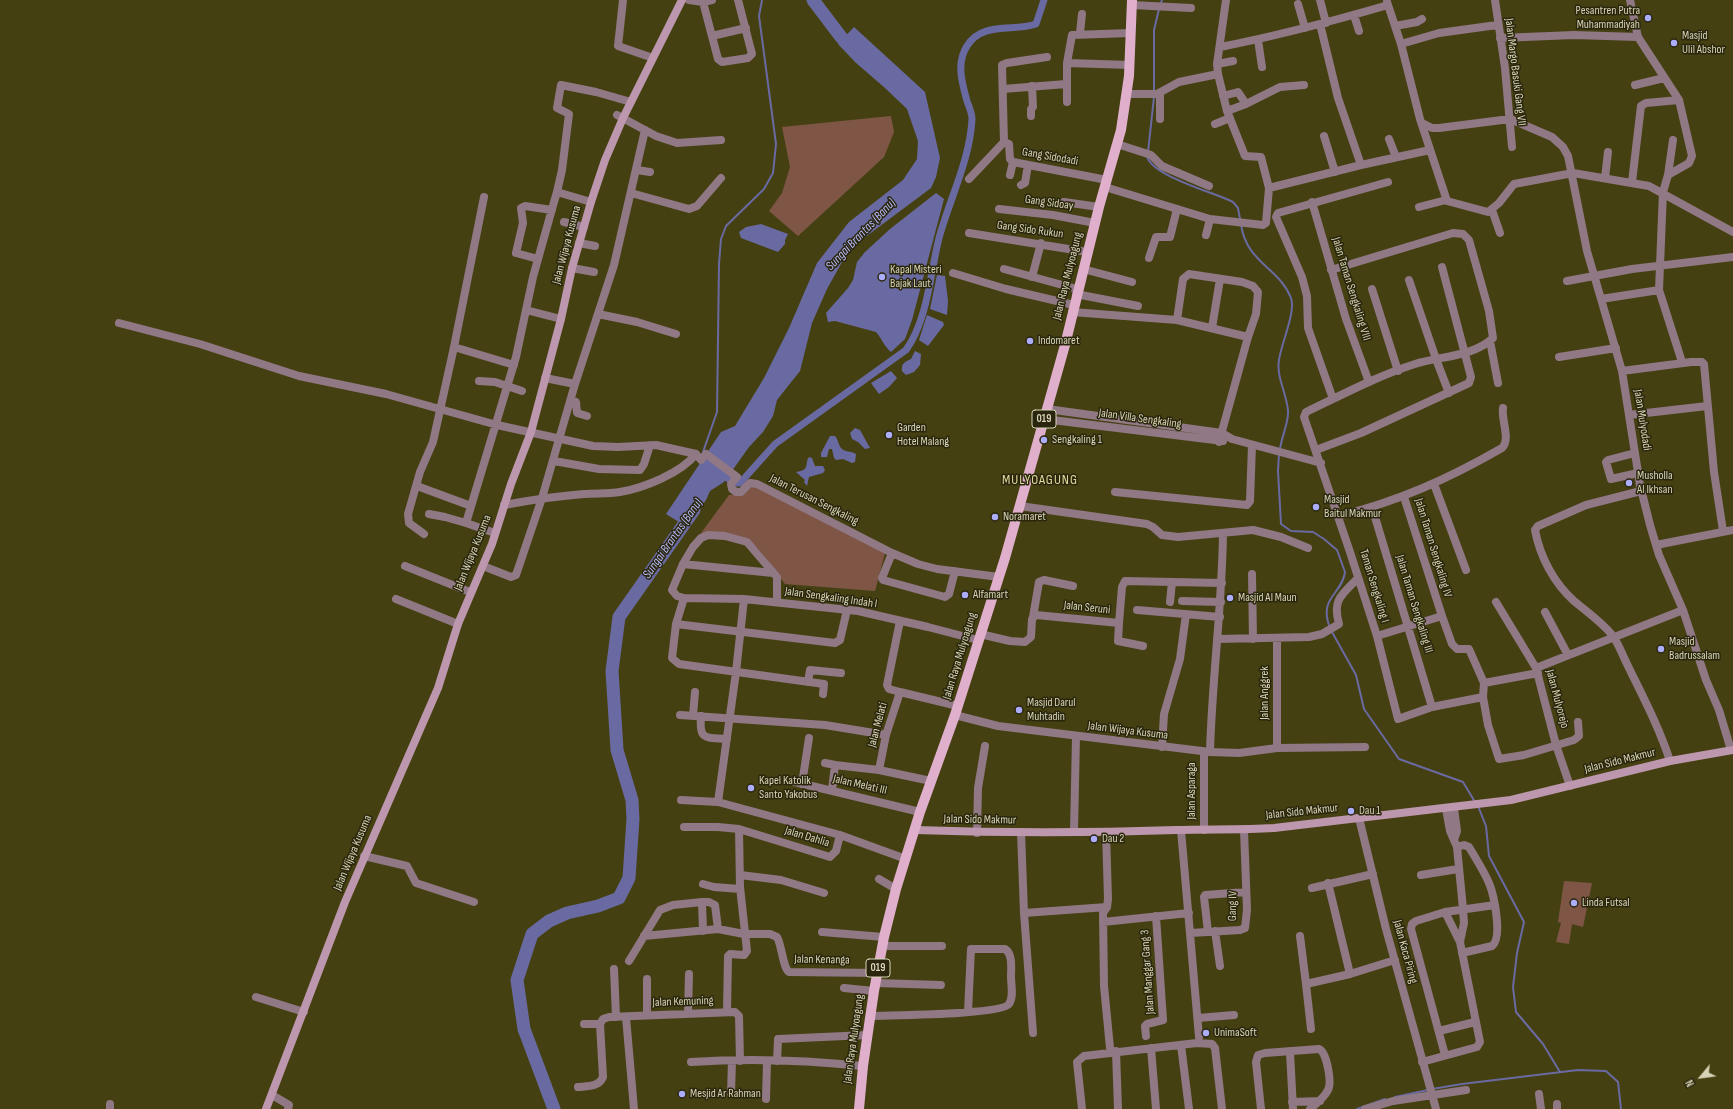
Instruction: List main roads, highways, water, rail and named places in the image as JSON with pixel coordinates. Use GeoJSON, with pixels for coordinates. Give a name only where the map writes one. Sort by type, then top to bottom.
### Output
{"type":"FeatureCollection","features":[{"type":"Feature","properties":{"kind":"main road","name":"Jalan Wijaya Kusuma"},"geometry":{"type":"LineString","coordinates":[[266,1109],[364,856],[438,688],[458,624],[470,592],[483,566],[495,533],[531,432],[561,319],[579,243],[620,116],[631,102],[682,0]]}},
{"type":"Feature","properties":{"kind":"main road","name":"Jalan Raya Mulyoagung"},"geometry":{"type":"LineString","coordinates":[[859,1109],[870,1016],[883,941],[896,888],[920,812],[957,711],[999,577],[1020,506],[1088,252],[1094,223],[1117,144],[1128,94],[1132,2]]}},
{"type":"Feature","properties":{"kind":"main road","name":"Jalan Sido Makmur"},"geometry":{"type":"LineString","coordinates":[[915,830],[976,833],[1244,830],[1488,804],[1570,786],[1670,760],[1732,750]]}},
{"type":"Feature","properties":{"kind":"water"},"geometry":{"type":"Polygon","coordinates":[[[854,27],[925,92],[940,158],[936,177],[931,188],[856,244],[842,262],[827,289],[812,323],[800,371],[777,400],[773,416],[763,432],[749,447],[724,482],[710,491],[706,500],[687,527],[666,514],[721,432],[735,426],[764,378],[789,328],[817,263],[849,222],[903,180],[917,159],[918,141],[907,109],[855,62],[838,44],[854,27]]]}},
{"type":"Feature","properties":{"kind":"water"},"geometry":{"type":"Polygon","coordinates":[[[936,193],[944,199],[912,320],[905,339],[891,352],[876,332],[835,321],[828,322],[826,313],[848,288],[853,280],[857,262],[865,252],[890,229],[936,193]]]}},
{"type":"Feature","properties":{"kind":"water"},"geometry":{"type":"Polygon","coordinates":[[[761,224],[788,234],[785,244],[778,252],[741,238],[739,232],[746,227],[761,224]]]}},
{"type":"Feature","properties":{"kind":"water"},"geometry":{"type":"Polygon","coordinates":[[[937,275],[945,276],[948,301],[947,315],[930,309],[937,275]]]}},
{"type":"Feature","properties":{"kind":"water"},"geometry":{"type":"Polygon","coordinates":[[[927,315],[943,322],[944,325],[928,346],[919,340],[927,315]]]}},
{"type":"Feature","properties":{"kind":"water"},"geometry":{"type":"Polygon","coordinates":[[[915,351],[921,354],[920,365],[914,372],[906,375],[902,371],[902,366],[905,362],[911,359],[915,351]]]}},
{"type":"Feature","properties":{"kind":"water"},"geometry":{"type":"Polygon","coordinates":[[[891,371],[897,378],[889,387],[879,394],[871,383],[891,371]]]}},
{"type":"Feature","properties":{"kind":"water"},"geometry":{"type":"Polygon","coordinates":[[[855,428],[860,430],[870,448],[865,449],[858,442],[852,439],[850,433],[855,428]]]}},
{"type":"Feature","properties":{"kind":"water"},"geometry":{"type":"Polygon","coordinates":[[[830,436],[835,436],[842,449],[856,454],[855,462],[852,463],[843,459],[836,460],[832,449],[829,449],[827,457],[821,457],[821,453],[830,436]]]}},
{"type":"Feature","properties":{"kind":"water"},"geometry":{"type":"Polygon","coordinates":[[[809,457],[812,458],[815,466],[823,466],[825,470],[823,473],[809,477],[807,486],[804,482],[805,480],[796,472],[804,470],[809,457]]]}},
{"type":"Feature","properties":{"kind":"waterway"},"geometry":{"type":"LineString","coordinates":[[703,452],[717,412],[719,264],[721,239],[726,226],[764,189],[773,173],[776,144],[759,16],[762,0]]}},
{"type":"Feature","properties":{"kind":"waterway","name":"Sungai Brantas (Banu)"},"geometry":{"type":"LineString","coordinates":[[813,0],[841,37],[855,51]]}},
{"type":"Feature","properties":{"kind":"waterway"},"geometry":{"type":"LineString","coordinates":[[720,473],[735,483],[740,483],[775,444],[906,350],[913,338],[924,310],[943,223],[968,149],[972,117],[963,87],[961,73],[964,53],[973,38],[981,33],[990,30],[1036,24],[1044,0]]}},
{"type":"Feature","properties":{"kind":"waterway"},"geometry":{"type":"LineString","coordinates":[[1160,5],[1162,0]]}},
{"type":"Feature","properties":{"kind":"waterway"},"geometry":{"type":"LineString","coordinates":[[1154,92],[1154,30],[1159,9]]}},
{"type":"Feature","properties":{"kind":"waterway"},"geometry":{"type":"LineString","coordinates":[[1148,152],[1154,97]]}},
{"type":"Feature","properties":{"kind":"waterway"},"geometry":{"type":"LineString","coordinates":[[1147,156],[1151,163],[1171,177],[1233,202],[1238,208],[1240,219]]}},
{"type":"Feature","properties":{"kind":"waterway"},"geometry":{"type":"LineString","coordinates":[[1241,224],[1244,237],[1249,248],[1279,279],[1291,298],[1292,311],[1280,353],[1278,366],[1288,411],[1280,450]]}},
{"type":"Feature","properties":{"kind":"waterway"},"geometry":{"type":"LineString","coordinates":[[1279,454],[1278,471],[1281,524],[1291,531],[1313,532],[1324,539],[1337,550],[1345,572],[1343,580],[1332,597],[1327,609],[1327,618],[1330,628]]}},
{"type":"Feature","properties":{"kind":"waterway","name":"Sungai Brantas (Banu)"},"geometry":{"type":"LineString","coordinates":[[554,1109],[524,1029],[517,980],[532,934],[549,921],[567,913],[598,906],[619,898],[629,878],[633,819],[632,800],[617,750],[612,671],[619,617],[694,510]]}},
{"type":"Feature","properties":{"kind":"waterway"},"geometry":{"type":"LineString","coordinates":[[1332,632],[1356,675],[1364,709],[1399,759],[1463,782],[1475,802]]}},
{"type":"Feature","properties":{"kind":"waterway"},"geometry":{"type":"LineString","coordinates":[[1478,806],[1486,826],[1489,856],[1524,922],[1517,953],[1513,987],[1516,1012],[1543,1044],[1560,1072]]}},
{"type":"Feature","properties":{"kind":"waterway"},"geometry":{"type":"LineString","coordinates":[[1432,1089],[1578,1070],[1606,1071],[1618,1082],[1621,1109]]}},
{"type":"Feature","properties":{"kind":"waterway"},"geometry":{"type":"LineString","coordinates":[[1395,1097],[1428,1090]]}},
{"type":"Feature","properties":{"kind":"waterway"},"geometry":{"type":"LineString","coordinates":[[1357,1109],[1385,1099]]}},
{"type":"Feature","properties":{"kind":"place","name":"Pesantren Putra Muhammadiyah"},"geometry":{"type":"Point","coordinates":[1648,18]}},
{"type":"Feature","properties":{"kind":"place","name":"Masjid Ulil Abshor"},"geometry":{"type":"Point","coordinates":[1674,43]}},
{"type":"Feature","properties":{"kind":"place","name":"Kapal Misteri Bajak Laut"},"geometry":{"type":"Point","coordinates":[882,277]}},
{"type":"Feature","properties":{"kind":"place","name":"Indomaret"},"geometry":{"type":"Point","coordinates":[1030,341]}},
{"type":"Feature","properties":{"kind":"place","name":"Garden Hotel Malang"},"geometry":{"type":"Point","coordinates":[889,435]}},
{"type":"Feature","properties":{"kind":"place","name":"Sengkaling 1"},"geometry":{"type":"Point","coordinates":[1044,440]}},
{"type":"Feature","properties":{"kind":"place","name":"Musholla Al Ikhsan"},"geometry":{"type":"Point","coordinates":[1629,483]}},
{"type":"Feature","properties":{"kind":"place","name":"Masjid Baitul Makmur"},"geometry":{"type":"Point","coordinates":[1316,507]}},
{"type":"Feature","properties":{"kind":"place","name":"Noramaret"},"geometry":{"type":"Point","coordinates":[995,517]}},
{"type":"Feature","properties":{"kind":"place","name":"Alfamart"},"geometry":{"type":"Point","coordinates":[965,595]}},
{"type":"Feature","properties":{"kind":"place","name":"Masjid Al Maun"},"geometry":{"type":"Point","coordinates":[1230,598]}},
{"type":"Feature","properties":{"kind":"place","name":"Masjid Badrussalam"},"geometry":{"type":"Point","coordinates":[1661,649]}},
{"type":"Feature","properties":{"kind":"place","name":"Masjid Darul Muhtadin"},"geometry":{"type":"Point","coordinates":[1019,710]}},
{"type":"Feature","properties":{"kind":"place","name":"Kapel Katolik Santo Yakobus"},"geometry":{"type":"Point","coordinates":[751,788]}},
{"type":"Feature","properties":{"kind":"place","name":"Dau 1"},"geometry":{"type":"Point","coordinates":[1351,811]}},
{"type":"Feature","properties":{"kind":"place","name":"Dau 2"},"geometry":{"type":"Point","coordinates":[1094,839]}},
{"type":"Feature","properties":{"kind":"place","name":"Linda Futsal"},"geometry":{"type":"Point","coordinates":[1574,903]}},
{"type":"Feature","properties":{"kind":"place","name":"UnimaSoft"},"geometry":{"type":"Point","coordinates":[1206,1033]}},
{"type":"Feature","properties":{"kind":"place","name":"Mesjid Ar Rahman"},"geometry":{"type":"Point","coordinates":[682,1094]}},
{"type":"Feature","properties":{"kind":"district","name":"MULYOAGUNG"},"geometry":{"type":"Point","coordinates":[1040,480]}}]}
